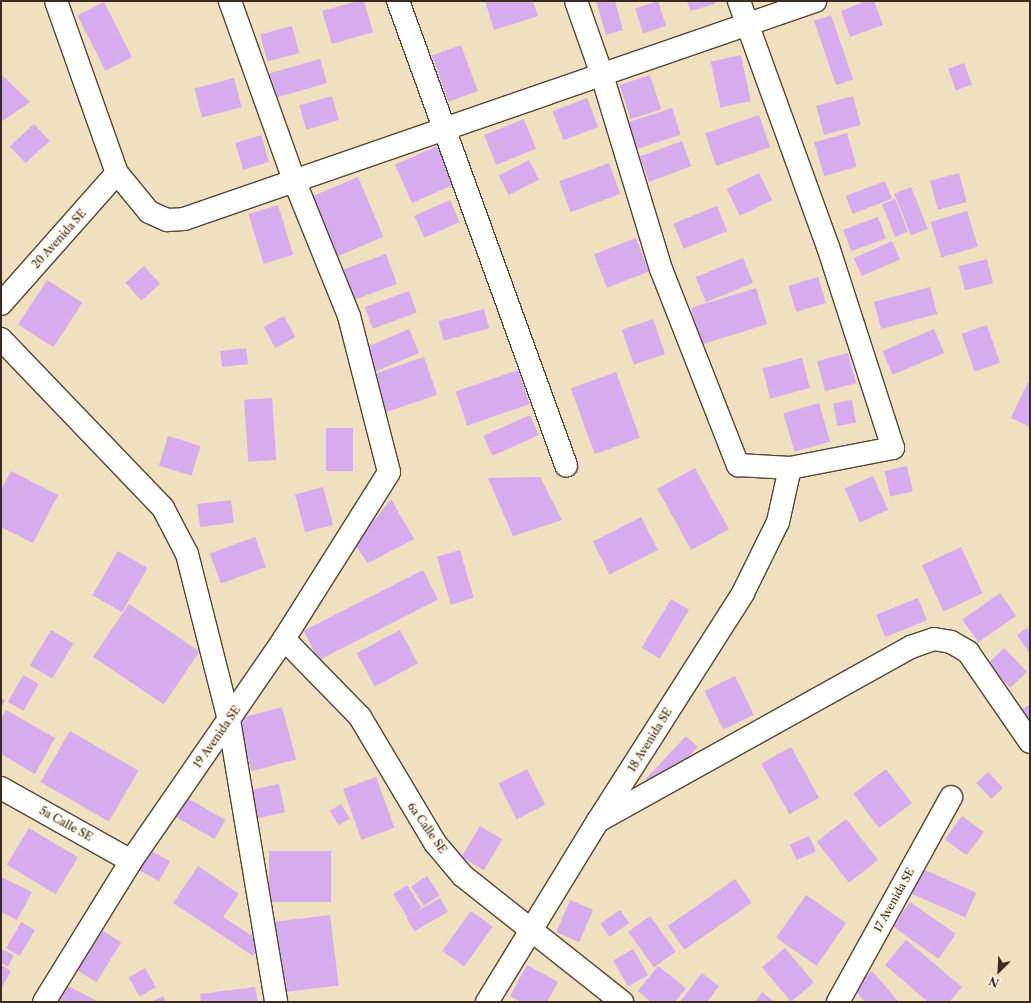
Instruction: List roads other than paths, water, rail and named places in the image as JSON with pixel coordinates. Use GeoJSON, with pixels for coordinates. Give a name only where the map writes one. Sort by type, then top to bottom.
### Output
{"type":"FeatureCollection","features":[{"type":"Feature","properties":{"kind":"street"},"geometry":{"type":"LineString","coordinates":[[56,1],[117,173],[149,212],[167,220],[184,219],[294,180],[446,130],[602,75],[748,26],[815,1]]}},
{"type":"Feature","properties":{"kind":"street"},"geometry":{"type":"LineString","coordinates":[[230,1],[294,180]]}},
{"type":"Feature","properties":{"kind":"street"},"geometry":{"type":"LineString","coordinates":[[398,1],[446,130],[566,466]]}},
{"type":"Feature","properties":{"kind":"street"},"geometry":{"type":"LineString","coordinates":[[576,1],[602,75],[661,269],[738,465],[790,468],[893,448],[828,247],[739,1]]}},
{"type":"Feature","properties":{"kind":"street","name":"20 Avenida SE"},"geometry":{"type":"LineString","coordinates":[[1,304],[117,173]]}},
{"type":"Feature","properties":{"kind":"street","name":"19 Avenida SE"},"geometry":{"type":"LineString","coordinates":[[44,1002],[131,860],[284,639],[389,472],[349,316],[294,180]]}},
{"type":"Feature","properties":{"kind":"street"},"geometry":{"type":"LineString","coordinates":[[1,339],[163,508],[187,554],[229,720],[276,1002]]}},
{"type":"Feature","properties":{"kind":"street","name":"18 Avenida SE"},"geometry":{"type":"LineString","coordinates":[[487,1002],[533,931],[598,821],[743,593],[778,522],[790,468]]}},
{"type":"Feature","properties":{"kind":"street","name":"6a Calle SE"},"geometry":{"type":"LineString","coordinates":[[284,639],[360,717],[435,843],[463,876],[622,1002]]}},
{"type":"Feature","properties":{"kind":"street"},"geometry":{"type":"LineString","coordinates":[[598,821],[912,647],[934,639],[952,642],[968,652],[1030,742]]}},
{"type":"Feature","properties":{"kind":"street","name":"5a Calle SE"},"geometry":{"type":"LineString","coordinates":[[1,788],[131,860]]}},
{"type":"Feature","properties":{"kind":"street","name":"17 Avenida SE"},"geometry":{"type":"LineString","coordinates":[[838,1002],[951,797]]}}]}
